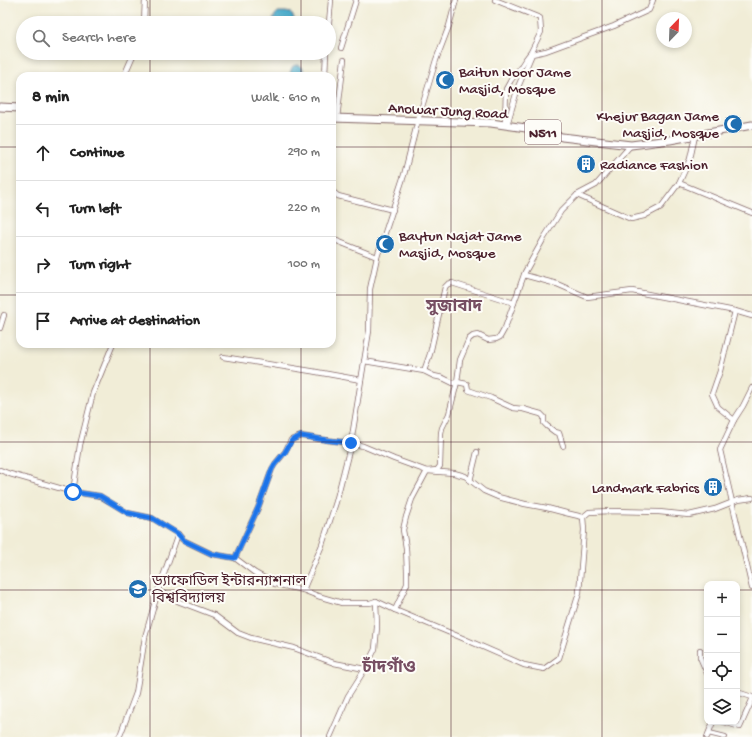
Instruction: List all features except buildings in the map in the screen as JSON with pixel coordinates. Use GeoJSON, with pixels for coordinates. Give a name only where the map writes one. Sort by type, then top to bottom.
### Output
{"type":"FeatureCollection","features":[{"type":"Feature","properties":{"kind":"highway"},"geometry":{"type":"LineString","coordinates":[[0,107],[16,108]]}},
{"type":"Feature","properties":{"kind":"highway","name":"Anowar Jung Road"},"geometry":{"type":"LineString","coordinates":[[336,118],[491,123],[533,129],[562,137],[631,145],[695,136],[752,125]]}},
{"type":"Feature","properties":{"kind":"street"},"geometry":{"type":"LineString","coordinates":[[144,16],[145,0]]}},
{"type":"Feature","properties":{"kind":"street"},"geometry":{"type":"LineString","coordinates":[[330,16],[331,0]]}},
{"type":"Feature","properties":{"kind":"street"},"geometry":{"type":"LineString","coordinates":[[342,48],[356,0]]}},
{"type":"Feature","properties":{"kind":"street"},"geometry":{"type":"LineString","coordinates":[[303,590],[322,545],[334,509],[351,443],[369,331],[370,289],[377,257],[404,174],[436,60],[449,26],[456,0]]}},
{"type":"Feature","properties":{"kind":"street"},"geometry":{"type":"LineString","coordinates":[[495,0],[540,18],[541,32],[531,52],[524,60],[506,89],[506,125]]}},
{"type":"Feature","properties":{"kind":"street"},"geometry":{"type":"LineString","coordinates":[[506,125],[518,87],[532,54],[546,51],[614,26],[649,10],[653,0]]}},
{"type":"Feature","properties":{"kind":"street"},"geometry":{"type":"LineString","coordinates":[[126,72],[131,60]]}},
{"type":"Feature","properties":{"kind":"street"},"geometry":{"type":"LineString","coordinates":[[325,72],[326,60]]}},
{"type":"Feature","properties":{"kind":"street"},"geometry":{"type":"LineString","coordinates":[[336,106],[344,60]]}},
{"type":"Feature","properties":{"kind":"street"},"geometry":{"type":"LineString","coordinates":[[577,196],[631,218],[644,216],[661,207],[679,184],[690,159],[695,136]]}},
{"type":"Feature","properties":{"kind":"street"},"geometry":{"type":"LineString","coordinates":[[427,471],[437,470],[440,466],[442,428],[449,414],[457,382],[460,360],[469,339],[478,335],[488,340],[500,337],[524,275],[561,210],[577,196],[596,185],[631,145]]}},
{"type":"Feature","properties":{"kind":"street"},"geometry":{"type":"LineString","coordinates":[[679,184],[752,213]]}},
{"type":"Feature","properties":{"kind":"street"},"geometry":{"type":"LineString","coordinates":[[336,194],[393,210]]}},
{"type":"Feature","properties":{"kind":"street"},"geometry":{"type":"LineString","coordinates":[[336,241],[377,257]]}},
{"type":"Feature","properties":{"kind":"street"},"geometry":{"type":"LineString","coordinates":[[524,275],[557,284],[587,296],[632,291],[735,311],[752,316]]}},
{"type":"Feature","properties":{"kind":"street"},"geometry":{"type":"LineString","coordinates":[[424,371],[430,354],[446,284],[452,283],[514,303]]}},
{"type":"Feature","properties":{"kind":"street"},"geometry":{"type":"LineString","coordinates":[[734,420],[718,407],[712,394],[720,371],[735,311]]}},
{"type":"Feature","properties":{"kind":"street"},"geometry":{"type":"LineString","coordinates":[[0,328],[4,315]]}},
{"type":"Feature","properties":{"kind":"street"},"geometry":{"type":"LineString","coordinates":[[73,492],[80,445],[92,392],[111,348]]}},
{"type":"Feature","properties":{"kind":"street"},"geometry":{"type":"LineString","coordinates":[[222,357],[362,380]]}},
{"type":"Feature","properties":{"kind":"street"},"geometry":{"type":"LineString","coordinates":[[364,361],[424,371],[434,376],[443,378],[449,382],[467,384],[468,390],[513,408],[541,414],[544,417],[544,423],[555,432],[559,432],[563,446]]}},
{"type":"Feature","properties":{"kind":"street"},"geometry":{"type":"LineString","coordinates":[[752,388],[734,420],[720,450],[752,588]]}},
{"type":"Feature","properties":{"kind":"street"},"geometry":{"type":"LineString","coordinates":[[235,558],[258,508],[272,469],[292,440],[301,436],[363,446],[427,471],[465,476],[484,491],[498,497],[583,517]]}},
{"type":"Feature","properties":{"kind":"street"},"geometry":{"type":"LineString","coordinates":[[470,481],[477,452]]}},
{"type":"Feature","properties":{"kind":"street"},"geometry":{"type":"LineString","coordinates":[[0,470],[73,492],[100,496],[128,513],[152,518],[178,534],[183,540],[212,554],[235,558],[255,573],[274,584],[303,590],[342,604],[370,602],[376,600],[395,610],[524,665],[544,669],[559,658],[578,593],[584,530],[583,517]]}},
{"type":"Feature","properties":{"kind":"street"},"geometry":{"type":"LineString","coordinates":[[395,610],[407,584],[403,530],[406,516],[412,500],[427,471]]}},
{"type":"Feature","properties":{"kind":"street"},"geometry":{"type":"LineString","coordinates":[[583,517],[589,512],[610,511],[689,514],[715,509],[738,500],[752,498]]}},
{"type":"Feature","properties":{"kind":"street"},"geometry":{"type":"LineString","coordinates":[[119,737],[136,693],[145,637],[158,591],[178,534]]}},
{"type":"Feature","properties":{"kind":"street"},"geometry":{"type":"LineString","coordinates":[[158,591],[180,602],[214,615],[238,633],[251,638],[294,648],[334,663],[365,669]]}},
{"type":"Feature","properties":{"kind":"street"},"geometry":{"type":"LineString","coordinates":[[330,737],[348,696],[365,669],[375,649],[377,627],[376,600]]}},
{"type":"Feature","properties":{"kind":"street"},"geometry":{"type":"LineString","coordinates":[[700,650],[700,657],[704,666]]}},
{"type":"Feature","properties":{"kind":"street"},"geometry":{"type":"LineString","coordinates":[[734,725],[740,727],[752,699],[740,693]]}},
{"type":"Feature","properties":{"kind":"street"},"geometry":{"type":"LineString","coordinates":[[712,725],[708,735],[725,737]]}},
{"type":"Feature","properties":{"kind":"water"},"geometry":{"type":"Polygon","coordinates":[[[278,12],[286,12],[291,13],[293,16],[275,16],[278,12]]]}},
{"type":"Feature","properties":{"kind":"water"},"geometry":{"type":"Polygon","coordinates":[[[295,65],[300,65],[303,68],[303,72],[290,72],[292,67],[295,65]]]}},
{"type":"Feature","properties":{"kind":"place","name":"Baitun Noor Jame Masjid, Mosque"},"geometry":{"type":"Point","coordinates":[445,80]}},
{"type":"Feature","properties":{"kind":"place","name":"Khejur Bagan Jame Masjid, Mosque"},"geometry":{"type":"Point","coordinates":[733,124]}},
{"type":"Feature","properties":{"kind":"place","name":"Radiance Fashion"},"geometry":{"type":"Point","coordinates":[586,164]}},
{"type":"Feature","properties":{"kind":"place","name":"Baytun Najat Jame Masjid, Mosque"},"geometry":{"type":"Point","coordinates":[385,244]}},
{"type":"Feature","properties":{"kind":"place","name":"Landmark Fabrics"},"geometry":{"type":"Point","coordinates":[713,487]}},
{"type":"Feature","properties":{"kind":"place","name":"ড্যাফোডিল ইন্টারন্যাশনাল বিশ্ববিদ্যালয়"},"geometry":{"type":"Point","coordinates":[138,589]}},
{"type":"Feature","properties":{"kind":"district","name":"সুজাবাদ"},"geometry":{"type":"Point","coordinates":[454,305]}},
{"type":"Feature","properties":{"kind":"district","name":"চাঁদগাঁও"},"geometry":{"type":"Point","coordinates":[389,666]}},
{"type":"Feature","properties":{"kind":"route"},"geometry":{"type":"LineString","coordinates":[[73,492],[100,496],[128,513],[152,518],[178,534],[183,540],[212,554],[235,558],[258,508],[272,469],[292,440],[301,436],[351,443]]}}]}
